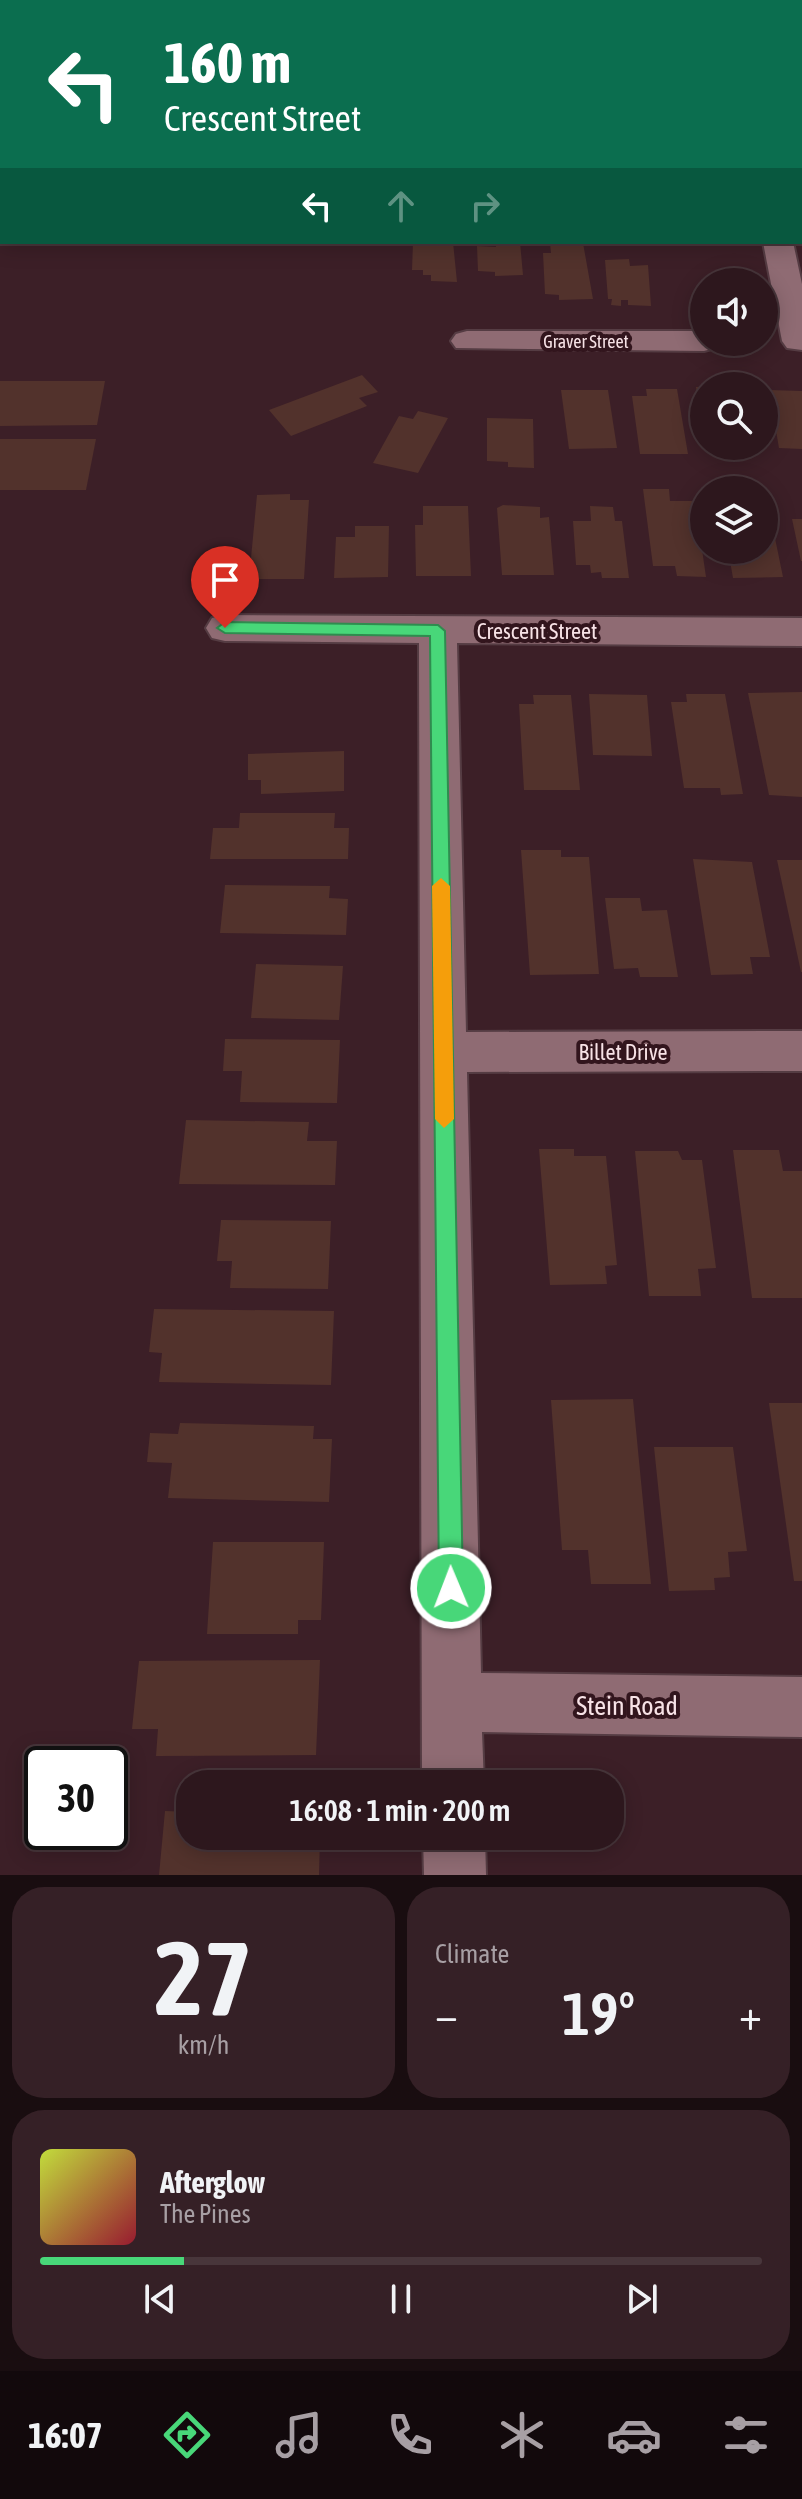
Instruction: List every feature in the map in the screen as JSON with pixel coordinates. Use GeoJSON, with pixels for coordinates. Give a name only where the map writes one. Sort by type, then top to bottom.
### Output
{"type":"FeatureCollection","features":[{"type":"Feature","properties":{"kind":"street"},"geometry":{"type":"LineString","coordinates":[[778,244],[800,341],[778,341]]}},
{"type":"Feature","properties":{"kind":"street","name":"Graver Street"},"geometry":{"type":"LineString","coordinates":[[467,341],[690,341]]}},
{"type":"Feature","properties":{"kind":"street","name":"Crescent Street"},"geometry":{"type":"LineString","coordinates":[[225,628],[802,632]]}},
{"type":"Feature","properties":{"kind":"street"},"geometry":{"type":"LineString","coordinates":[[438,631],[453,1770]]}},
{"type":"Feature","properties":{"kind":"street","name":"Billet Drive"},"geometry":{"type":"LineString","coordinates":[[443,1052],[802,1051]]}},
{"type":"Feature","properties":{"kind":"street","name":"Stein Road"},"geometry":{"type":"LineString","coordinates":[[452,1702],[802,1707]]}},
{"type":"Feature","properties":{"kind":"street"},"geometry":{"type":"LineString","coordinates":[[454,1850],[455,1875]]}},
{"type":"Feature","properties":{"kind":"building"},"geometry":{"type":"Polygon","coordinates":[[[413,244],[453,244],[457,282],[431,281],[431,275],[423,275],[423,270],[412,270],[413,244]]]}},
{"type":"Feature","properties":{"kind":"building"},"geometry":{"type":"Polygon","coordinates":[[[495,244],[520,244],[523,275],[495,276],[495,272],[478,271],[477,246],[496,247],[495,244]]]}},
{"type":"Feature","properties":{"kind":"building"},"geometry":{"type":"Polygon","coordinates":[[[550,244],[583,244],[593,299],[559,300],[559,295],[545,294],[543,253],[551,253],[550,244]]]}},
{"type":"Feature","properties":{"kind":"building"},"geometry":{"type":"Polygon","coordinates":[[[629,259],[630,266],[648,265],[651,306],[628,305],[628,300],[621,300],[621,306],[611,305],[612,299],[608,299],[605,260],[629,259]]]}},
{"type":"Feature","properties":{"kind":"building"},"geometry":{"type":"Polygon","coordinates":[[[362,375],[378,392],[359,398],[367,406],[291,436],[269,410],[362,375]]]}},
{"type":"Feature","properties":{"kind":"building"},"geometry":{"type":"Polygon","coordinates":[[[0,381],[105,381],[97,425],[0,426],[0,381]]]}},
{"type":"Feature","properties":{"kind":"building"},"geometry":{"type":"Polygon","coordinates":[[[646,389],[677,389],[688,454],[640,454],[632,396],[647,396],[646,389]]]}},
{"type":"Feature","properties":{"kind":"building"},"geometry":{"type":"Polygon","coordinates":[[[561,390],[608,390],[617,448],[569,449],[561,390]]]}},
{"type":"Feature","properties":{"kind":"building"},"geometry":{"type":"Polygon","coordinates":[[[778,390],[802,391],[802,449],[779,448],[778,390]]]}},
{"type":"Feature","properties":{"kind":"building"},"geometry":{"type":"Polygon","coordinates":[[[418,411],[448,418],[418,473],[373,463],[399,416],[413,419],[418,411]]]}},
{"type":"Feature","properties":{"kind":"building"},"geometry":{"type":"Polygon","coordinates":[[[487,418],[533,419],[534,468],[508,467],[508,462],[487,461],[487,418]]]}},
{"type":"Feature","properties":{"kind":"building"},"geometry":{"type":"Polygon","coordinates":[[[0,439],[96,439],[86,490],[0,490],[0,439]]]}},
{"type":"Feature","properties":{"kind":"building"},"geometry":{"type":"Polygon","coordinates":[[[643,489],[669,489],[670,501],[690,501],[690,564],[704,564],[706,577],[677,576],[675,566],[653,566],[643,489]]]}},
{"type":"Feature","properties":{"kind":"building"},"geometry":{"type":"Polygon","coordinates":[[[290,494],[290,500],[309,500],[304,579],[249,579],[257,495],[290,494]]]}},
{"type":"Feature","properties":{"kind":"building"},"geometry":{"type":"Polygon","coordinates":[[[503,505],[540,507],[540,518],[549,517],[554,575],[502,575],[497,508],[503,505]]]}},
{"type":"Feature","properties":{"kind":"building"},"geometry":{"type":"Polygon","coordinates":[[[423,506],[468,506],[471,576],[416,576],[415,525],[423,525],[423,506]]]}},
{"type":"Feature","properties":{"kind":"building"},"geometry":{"type":"Polygon","coordinates":[[[590,506],[613,507],[615,521],[622,521],[629,578],[602,578],[601,572],[591,573],[590,565],[576,565],[573,521],[591,521],[590,506]]]}},
{"type":"Feature","properties":{"kind":"building"},"geometry":{"type":"Polygon","coordinates":[[[792,519],[802,519],[802,561],[801,561],[792,519]]]}},
{"type":"Feature","properties":{"kind":"building"},"geometry":{"type":"Polygon","coordinates":[[[355,526],[389,526],[388,577],[334,578],[336,537],[355,537],[355,526]]]}},
{"type":"Feature","properties":{"kind":"building"},"geometry":{"type":"Polygon","coordinates":[[[778,553],[783,577],[733,578],[730,564],[778,564],[778,553]]]}},
{"type":"Feature","properties":{"kind":"building"},"geometry":{"type":"Polygon","coordinates":[[[802,692],[802,797],[769,795],[748,693],[802,692]]]}},
{"type":"Feature","properties":{"kind":"building"},"geometry":{"type":"Polygon","coordinates":[[[589,694],[647,695],[652,756],[593,755],[589,694]]]}},
{"type":"Feature","properties":{"kind":"building"},"geometry":{"type":"Polygon","coordinates":[[[686,694],[725,694],[743,794],[721,795],[720,788],[684,788],[671,702],[687,702],[686,694]]]}},
{"type":"Feature","properties":{"kind":"building"},"geometry":{"type":"Polygon","coordinates":[[[533,695],[571,695],[580,790],[524,790],[519,704],[534,704],[533,695]]]}},
{"type":"Feature","properties":{"kind":"building"},"geometry":{"type":"Polygon","coordinates":[[[344,751],[344,791],[261,794],[261,780],[248,780],[248,754],[344,751]]]}},
{"type":"Feature","properties":{"kind":"building"},"geometry":{"type":"Polygon","coordinates":[[[240,813],[335,813],[334,828],[349,828],[348,859],[210,859],[213,828],[239,828],[240,813]]]}},
{"type":"Feature","properties":{"kind":"building"},"geometry":{"type":"Polygon","coordinates":[[[521,850],[561,850],[561,857],[589,857],[599,974],[530,975],[521,850]]]}},
{"type":"Feature","properties":{"kind":"building"},"geometry":{"type":"Polygon","coordinates":[[[693,859],[752,862],[770,957],[750,957],[753,974],[711,975],[693,859]]]}},
{"type":"Feature","properties":{"kind":"building"},"geometry":{"type":"Polygon","coordinates":[[[777,860],[802,860],[802,972],[801,972],[777,860]]]}},
{"type":"Feature","properties":{"kind":"building"},"geometry":{"type":"Polygon","coordinates":[[[225,885],[330,886],[329,898],[348,899],[346,935],[220,933],[225,885]]]}},
{"type":"Feature","properties":{"kind":"building"},"geometry":{"type":"Polygon","coordinates":[[[605,898],[640,898],[642,911],[667,910],[678,977],[640,977],[638,968],[614,969],[605,898]]]}},
{"type":"Feature","properties":{"kind":"building"},"geometry":{"type":"Polygon","coordinates":[[[256,964],[343,966],[339,1020],[251,1018],[256,964]]]}},
{"type":"Feature","properties":{"kind":"building"},"geometry":{"type":"Polygon","coordinates":[[[225,1039],[340,1040],[337,1103],[240,1102],[242,1071],[223,1071],[225,1039]]]}},
{"type":"Feature","properties":{"kind":"building"},"geometry":{"type":"Polygon","coordinates":[[[186,1120],[309,1122],[307,1141],[337,1141],[335,1185],[179,1184],[186,1120]]]}},
{"type":"Feature","properties":{"kind":"building"},"geometry":{"type":"Polygon","coordinates":[[[539,1149],[574,1149],[574,1156],[606,1156],[617,1265],[605,1266],[607,1284],[550,1285],[539,1149]]]}},
{"type":"Feature","properties":{"kind":"building"},"geometry":{"type":"Polygon","coordinates":[[[733,1150],[779,1150],[783,1171],[802,1171],[802,1298],[752,1298],[733,1150]]]}},
{"type":"Feature","properties":{"kind":"building"},"geometry":{"type":"Polygon","coordinates":[[[635,1151],[678,1151],[682,1160],[702,1160],[716,1268],[698,1269],[701,1296],[649,1296],[635,1151]]]}},
{"type":"Feature","properties":{"kind":"building"},"geometry":{"type":"Polygon","coordinates":[[[221,1220],[331,1221],[328,1289],[230,1288],[232,1261],[217,1261],[221,1220]]]}},
{"type":"Feature","properties":{"kind":"building"},"geometry":{"type":"Polygon","coordinates":[[[154,1309],[334,1311],[331,1385],[159,1382],[162,1353],[149,1352],[154,1309]]]}},
{"type":"Feature","properties":{"kind":"building"},"geometry":{"type":"Polygon","coordinates":[[[633,1399],[651,1584],[591,1584],[588,1550],[562,1550],[551,1400],[633,1399]]]}},
{"type":"Feature","properties":{"kind":"building"},"geometry":{"type":"Polygon","coordinates":[[[769,1403],[802,1403],[802,1581],[794,1581],[769,1403]]]}},
{"type":"Feature","properties":{"kind":"building"},"geometry":{"type":"Polygon","coordinates":[[[180,1423],[314,1426],[313,1439],[332,1439],[329,1502],[168,1498],[172,1463],[147,1462],[150,1433],[178,1434],[180,1423]]]}},
{"type":"Feature","properties":{"kind":"building"},"geometry":{"type":"Polygon","coordinates":[[[654,1447],[733,1447],[747,1551],[728,1552],[730,1577],[714,1578],[715,1590],[669,1591],[654,1447]]]}},
{"type":"Feature","properties":{"kind":"building"},"geometry":{"type":"Polygon","coordinates":[[[213,1542],[324,1542],[321,1620],[298,1620],[298,1634],[207,1634],[213,1542]]]}},
{"type":"Feature","properties":{"kind":"building"},"geometry":{"type":"Polygon","coordinates":[[[320,1660],[316,1755],[156,1756],[158,1729],[132,1729],[139,1661],[320,1660]]]}},
{"type":"Feature","properties":{"kind":"building"},"geometry":{"type":"Polygon","coordinates":[[[165,1811],[176,1811],[176,1850],[320,1850],[319,1875],[159,1875],[165,1811]]]}},
{"type":"Feature","properties":{"kind":"slow traffic"},"geometry":{"type":"LineString","coordinates":[[441,886],[444,1119]]}},
{"type":"Feature","properties":{"kind":"route"},"geometry":{"type":"LineString","coordinates":[[225,628],[438,631],[451,1588]]}}]}
